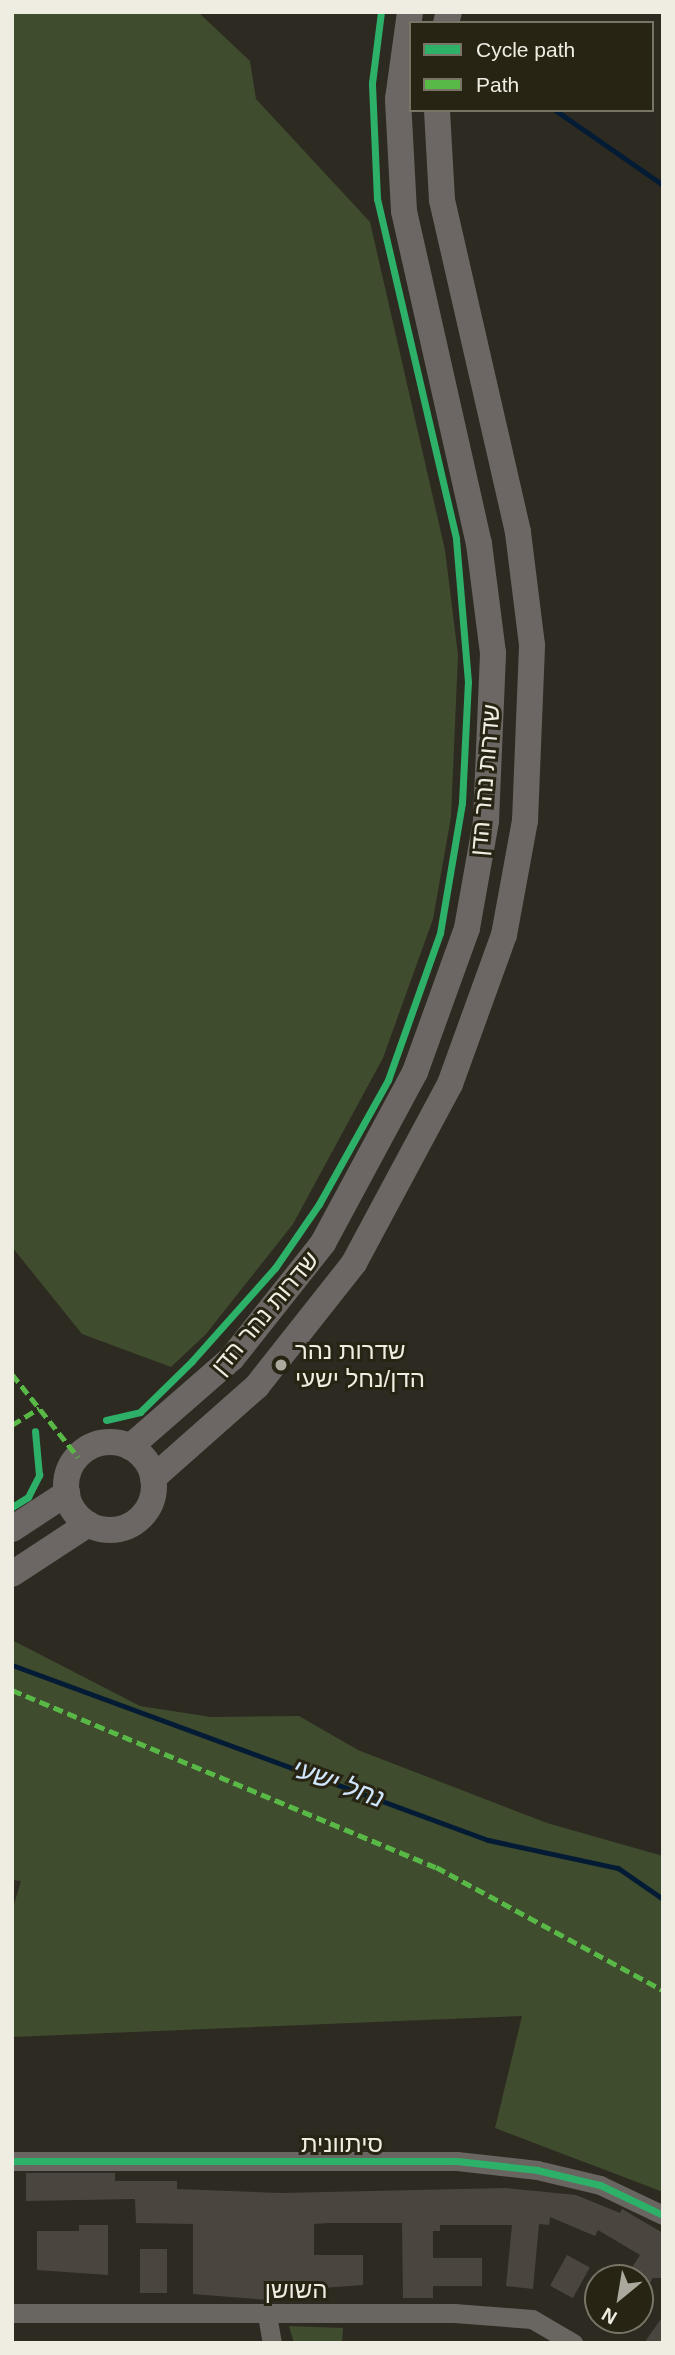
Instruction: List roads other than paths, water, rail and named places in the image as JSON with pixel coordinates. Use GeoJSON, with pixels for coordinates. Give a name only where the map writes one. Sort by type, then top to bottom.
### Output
{"type":"FeatureCollection","features":[{"type":"Feature","properties":{"kind":"main road","name":"שדרות נהר הדן"},"geometry":{"type":"LineString","coordinates":[[130,1447],[232,1358],[323,1243],[415,1072],[467,928],[486,821],[493,653],[480,544],[404,211],[398,99],[410,12]]}},
{"type":"Feature","properties":{"kind":"main road","name":"שדרות נהר הדן"},"geometry":{"type":"LineString","coordinates":[[153,1478],[257,1385],[354,1263],[450,1084],[505,934],[525,821],[532,645],[518,532],[442,200],[437,112]]}},
{"type":"Feature","properties":{"kind":"main road"},"geometry":{"type":"LineString","coordinates":[[108,1442],[130,1447],[145,1460],[153,1478],[150,1506],[130,1526],[102,1530],[88,1524],[67,1493],[70,1467],[86,1449],[108,1442]]}},
{"type":"Feature","properties":{"kind":"main road"},"geometry":{"type":"LineString","coordinates":[[12,1529],[67,1493]]}},
{"type":"Feature","properties":{"kind":"main road"},"geometry":{"type":"LineString","coordinates":[[12,1574],[88,1524]]}},
{"type":"Feature","properties":{"kind":"street","name":"סיתוונית"},"geometry":{"type":"LineString","coordinates":[[12,2161],[457,2161],[600,2185],[663,2215]]}},
{"type":"Feature","properties":{"kind":"street","name":"השושן"},"geometry":{"type":"LineString","coordinates":[[12,2313],[454,2313],[532,2319],[573,2343]]}},
{"type":"Feature","properties":{"kind":"street"},"geometry":{"type":"LineString","coordinates":[[267,2315],[272,2343]]}},
{"type":"Feature","properties":{"kind":"waterway"},"geometry":{"type":"LineString","coordinates":[[558,112],[663,185]]}},
{"type":"Feature","properties":{"kind":"waterway","name":"נחל ישעי"},"geometry":{"type":"LineString","coordinates":[[12,1665],[488,1840],[618,1868],[663,1899]]}},
{"type":"Feature","properties":{"kind":"place","name":"שדרות נהר הדן/נחל ישעי"},"geometry":{"type":"Point","coordinates":[281,1365]}}]}
